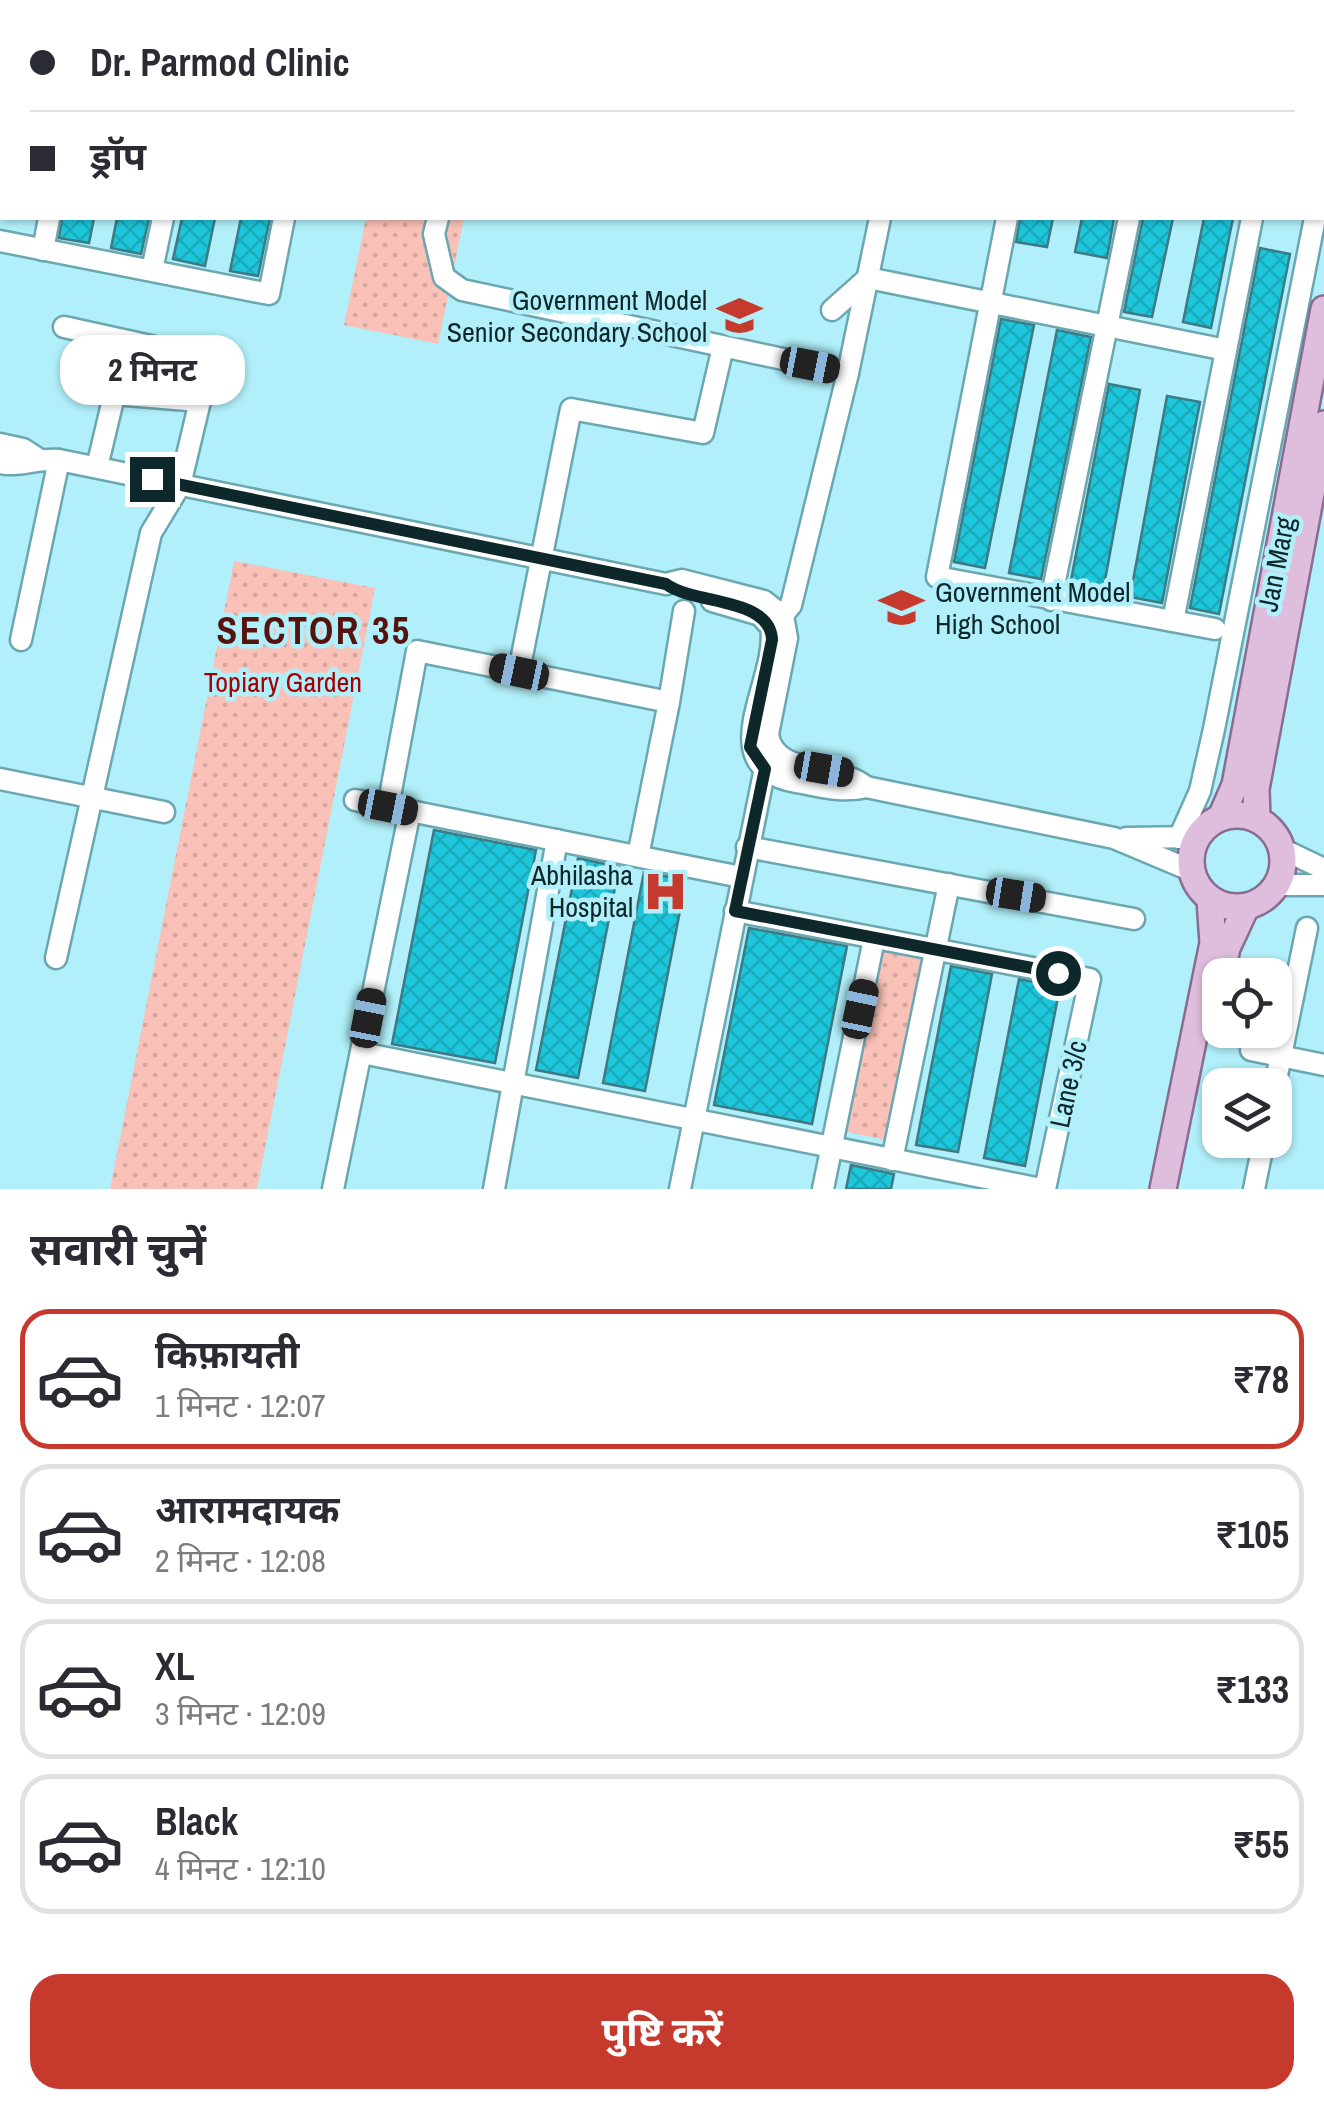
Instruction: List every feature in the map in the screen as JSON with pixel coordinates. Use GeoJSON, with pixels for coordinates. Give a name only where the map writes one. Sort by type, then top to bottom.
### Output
{"type":"FeatureCollection","features":[{"type":"Feature","properties":{"kind":"main road","name":"Jan Marg"},"geometry":{"type":"LineString","coordinates":[[1221,817],[1235,784],[1324,309]]}},
{"type":"Feature","properties":{"kind":"main road","name":"Jan Marg"},"geometry":{"type":"LineString","coordinates":[[1257,819],[1256,789],[1324,424]]}},
{"type":"Feature","properties":{"kind":"main road"},"geometry":{"type":"LineString","coordinates":[[1163,1189],[1213,943],[1210,900],[1194,881],[1187,837],[1221,817],[1244,814],[1257,819],[1274,833],[1282,849],[1283,868],[1277,885],[1264,898],[1246,907],[1210,900]]}},
{"type":"Feature","properties":{"kind":"main road"},"geometry":{"type":"LineString","coordinates":[[1225,958],[1246,907]]}},
{"type":"Feature","properties":{"kind":"main road"},"geometry":{"type":"LineString","coordinates":[[1179,1189],[1207,1048]]}},
{"type":"Feature","properties":{"kind":"street"},"geometry":{"type":"LineString","coordinates":[[43,250],[49,220]]}},
{"type":"Feature","properties":{"kind":"street"},"geometry":{"type":"LineString","coordinates":[[152,270],[163,220]]}},
{"type":"Feature","properties":{"kind":"street"},"geometry":{"type":"LineString","coordinates":[[0,241],[269,294],[284,220]]}},
{"type":"Feature","properties":{"kind":"street"},"geometry":{"type":"LineString","coordinates":[[438,220],[434,234],[444,277],[462,290],[848,372]]}},
{"type":"Feature","properties":{"kind":"street"},"geometry":{"type":"LineString","coordinates":[[880,220],[848,372],[777,623],[750,747],[765,769],[779,779],[848,792],[866,787],[1114,838],[1190,870]]}},
{"type":"Feature","properties":{"kind":"street"},"geometry":{"type":"LineString","coordinates":[[1007,220],[936,577],[1215,629]]}},
{"type":"Feature","properties":{"kind":"street"},"geometry":{"type":"LineString","coordinates":[[1051,600],[1129,220]]}},
{"type":"Feature","properties":{"kind":"street"},"geometry":{"type":"LineString","coordinates":[[1174,621],[1252,220]]}},
{"type":"Feature","properties":{"kind":"street"},"geometry":{"type":"LineString","coordinates":[[1114,838],[1187,837],[1214,729],[1315,220]]}},
{"type":"Feature","properties":{"kind":"street"},"geometry":{"type":"LineString","coordinates":[[868,278],[1226,350]]}},
{"type":"Feature","properties":{"kind":"street"},"geometry":{"type":"LineString","coordinates":[[832,310],[868,278]]}},
{"type":"Feature","properties":{"kind":"street"},"geometry":{"type":"LineString","coordinates":[[56,958],[151,532],[180,484],[210,359],[64,328]]}},
{"type":"Feature","properties":{"kind":"street"},"geometry":{"type":"LineString","coordinates":[[97,468],[127,341]]}},
{"type":"Feature","properties":{"kind":"street"},"geometry":{"type":"LineString","coordinates":[[519,672],[544,560],[570,409],[703,433],[723,347]]}},
{"type":"Feature","properties":{"kind":"street"},"geometry":{"type":"LineString","coordinates":[[114,394],[200,401]]}},
{"type":"Feature","properties":{"kind":"street"},"geometry":{"type":"LineString","coordinates":[[0,444],[23,448],[37,458]]}},
{"type":"Feature","properties":{"kind":"street"},"geometry":{"type":"LineString","coordinates":[[0,463],[18,466],[37,458],[59,460],[666,584],[682,580],[764,601],[787,638],[768,734],[770,747],[680,1189]]}},
{"type":"Feature","properties":{"kind":"street"},"geometry":{"type":"LineString","coordinates":[[21,640],[59,460]]}},
{"type":"Feature","properties":{"kind":"street"},"geometry":{"type":"LineString","coordinates":[[638,856],[684,611]]}},
{"type":"Feature","properties":{"kind":"street"},"geometry":{"type":"LineString","coordinates":[[332,1189],[362,1053],[399,809],[417,651],[669,702]]}},
{"type":"Feature","properties":{"kind":"street"},"geometry":{"type":"LineString","coordinates":[[770,747],[787,762],[851,774],[866,787]]}},
{"type":"Feature","properties":{"kind":"street"},"geometry":{"type":"LineString","coordinates":[[0,779],[164,812]]}},
{"type":"Feature","properties":{"kind":"street"},"geometry":{"type":"LineString","coordinates":[[355,800],[741,878]]}},
{"type":"Feature","properties":{"kind":"street"},"geometry":{"type":"LineString","coordinates":[[494,1189],[558,840]]}},
{"type":"Feature","properties":{"kind":"street"},"geometry":{"type":"LineString","coordinates":[[747,847],[1134,919]]}},
{"type":"Feature","properties":{"kind":"street"},"geometry":{"type":"LineString","coordinates":[[1282,849],[1324,869]]}},
{"type":"Feature","properties":{"kind":"street"},"geometry":{"type":"LineString","coordinates":[[892,1160],[932,950],[949,884]]}},
{"type":"Feature","properties":{"kind":"street"},"geometry":{"type":"LineString","coordinates":[[1277,885],[1324,885]]}},
{"type":"Feature","properties":{"kind":"street"},"geometry":{"type":"LineString","coordinates":[[735,911],[932,950]]}},
{"type":"Feature","properties":{"kind":"street"},"geometry":{"type":"LineString","coordinates":[[1279,1068],[1307,928]]}},
{"type":"Feature","properties":{"kind":"street"},"geometry":{"type":"LineString","coordinates":[[823,1189],[874,939]]}},
{"type":"Feature","properties":{"kind":"street","name":"Lane 3/c"},"geometry":{"type":"LineString","coordinates":[[932,950],[1090,979],[1043,1189]]}},
{"type":"Feature","properties":{"kind":"street"},"geometry":{"type":"LineString","coordinates":[[1251,1050],[1324,1065]]}},
{"type":"Feature","properties":{"kind":"street"},"geometry":{"type":"LineString","coordinates":[[362,1053],[892,1160],[979,1183],[1043,1189]]}},
{"type":"Feature","properties":{"kind":"street"},"geometry":{"type":"LineString","coordinates":[[1254,1189],[1260,1158]]}},
{"type":"Feature","properties":{"kind":"green space"},"geometry":{"type":"Polygon","coordinates":[[[366,220],[464,220],[438,344],[344,325],[366,220]]]}},
{"type":"Feature","properties":{"kind":"green space","name":"Topiary Garden"},"geometry":{"type":"Polygon","coordinates":[[[234,561],[375,588],[257,1189],[110,1189],[234,561]]]}},
{"type":"Feature","properties":{"kind":"green space"},"geometry":{"type":"Polygon","coordinates":[[[881,951],[924,959],[886,1140],[843,1131],[881,951]]]}},
{"type":"Feature","properties":{"kind":"building"},"geometry":{"type":"Polygon","coordinates":[[[62,220],[94,220],[89,243],[59,238],[62,220]]]}},
{"type":"Feature","properties":{"kind":"building"},"geometry":{"type":"Polygon","coordinates":[[[117,220],[149,220],[141,254],[111,248],[117,220]]]}},
{"type":"Feature","properties":{"kind":"building"},"geometry":{"type":"Polygon","coordinates":[[[182,220],[215,220],[205,266],[173,259],[182,220]]]}},
{"type":"Feature","properties":{"kind":"building"},"geometry":{"type":"Polygon","coordinates":[[[241,220],[270,220],[258,276],[230,271],[241,220]]]}},
{"type":"Feature","properties":{"kind":"building"},"geometry":{"type":"Polygon","coordinates":[[[1020,220],[1053,220],[1047,247],[1016,242],[1020,220]]]}},
{"type":"Feature","properties":{"kind":"building"},"geometry":{"type":"Polygon","coordinates":[[[1082,220],[1114,220],[1107,258],[1075,252],[1082,220]]]}},
{"type":"Feature","properties":{"kind":"building"},"geometry":{"type":"Polygon","coordinates":[[[1143,220],[1173,220],[1152,317],[1124,312],[1143,220]]]}},
{"type":"Feature","properties":{"kind":"building"},"geometry":{"type":"Polygon","coordinates":[[[1204,220],[1233,220],[1211,328],[1183,322],[1204,220]]]}},
{"type":"Feature","properties":{"kind":"building"},"geometry":{"type":"Polygon","coordinates":[[[1260,248],[1290,254],[1219,614],[1190,608],[1260,248]]]}},
{"type":"Feature","properties":{"kind":"building"},"geometry":{"type":"Polygon","coordinates":[[[1001,319],[1034,325],[985,568],[954,562],[1001,319]]]}},
{"type":"Feature","properties":{"kind":"building"},"geometry":{"type":"Polygon","coordinates":[[[1057,330],[1091,337],[1041,579],[1009,573],[1057,330]]]}},
{"type":"Feature","properties":{"kind":"building"},"geometry":{"type":"Polygon","coordinates":[[[1109,384],[1140,390],[1103,591],[1070,585],[1109,384]]]}},
{"type":"Feature","properties":{"kind":"building"},"geometry":{"type":"Polygon","coordinates":[[[1167,396],[1200,402],[1162,603],[1130,597],[1167,396]]]}},
{"type":"Feature","properties":{"kind":"building"},"geometry":{"type":"Polygon","coordinates":[[[434,830],[536,850],[495,1063],[392,1044],[434,830]]]}},
{"type":"Feature","properties":{"kind":"building"},"geometry":{"type":"Polygon","coordinates":[[[578,858],[619,867],[578,1078],[536,1070],[578,858]]]}},
{"type":"Feature","properties":{"kind":"building"},"geometry":{"type":"Polygon","coordinates":[[[644,872],[686,880],[645,1091],[603,1083],[644,872]]]}},
{"type":"Feature","properties":{"kind":"building"},"geometry":{"type":"Polygon","coordinates":[[[749,928],[847,946],[812,1124],[714,1105],[749,928]]]}},
{"type":"Feature","properties":{"kind":"building"},"geometry":{"type":"Polygon","coordinates":[[[951,966],[992,974],[958,1152],[916,1145],[951,966]]]}},
{"type":"Feature","properties":{"kind":"building"},"geometry":{"type":"Polygon","coordinates":[[[1019,979],[1060,987],[1025,1166],[984,1158],[1019,979]]]}},
{"type":"Feature","properties":{"kind":"building"},"geometry":{"type":"Polygon","coordinates":[[[851,1165],[894,1174],[891,1189],[846,1189],[851,1165]]]}},
{"type":"Feature","properties":{"kind":"place","name":"Government Model Senior Secondary School"},"geometry":{"type":"Point","coordinates":[740,316]}},
{"type":"Feature","properties":{"kind":"place","name":"Government Model High School"},"geometry":{"type":"Point","coordinates":[902,608]}},
{"type":"Feature","properties":{"kind":"place","name":"Abhilasha Hospital"},"geometry":{"type":"Point","coordinates":[666,891]}},
{"type":"Feature","properties":{"kind":"district","name":"SECTOR 35"},"geometry":{"type":"Point","coordinates":[314,630]}},
{"type":"Feature","properties":{"kind":"route"},"geometry":{"type":"LineString","coordinates":[[152,479],[666,584],[678,593],[760,615],[770,628],[772,640],[750,747],[765,769],[735,911],[1058,973]]}}]}
